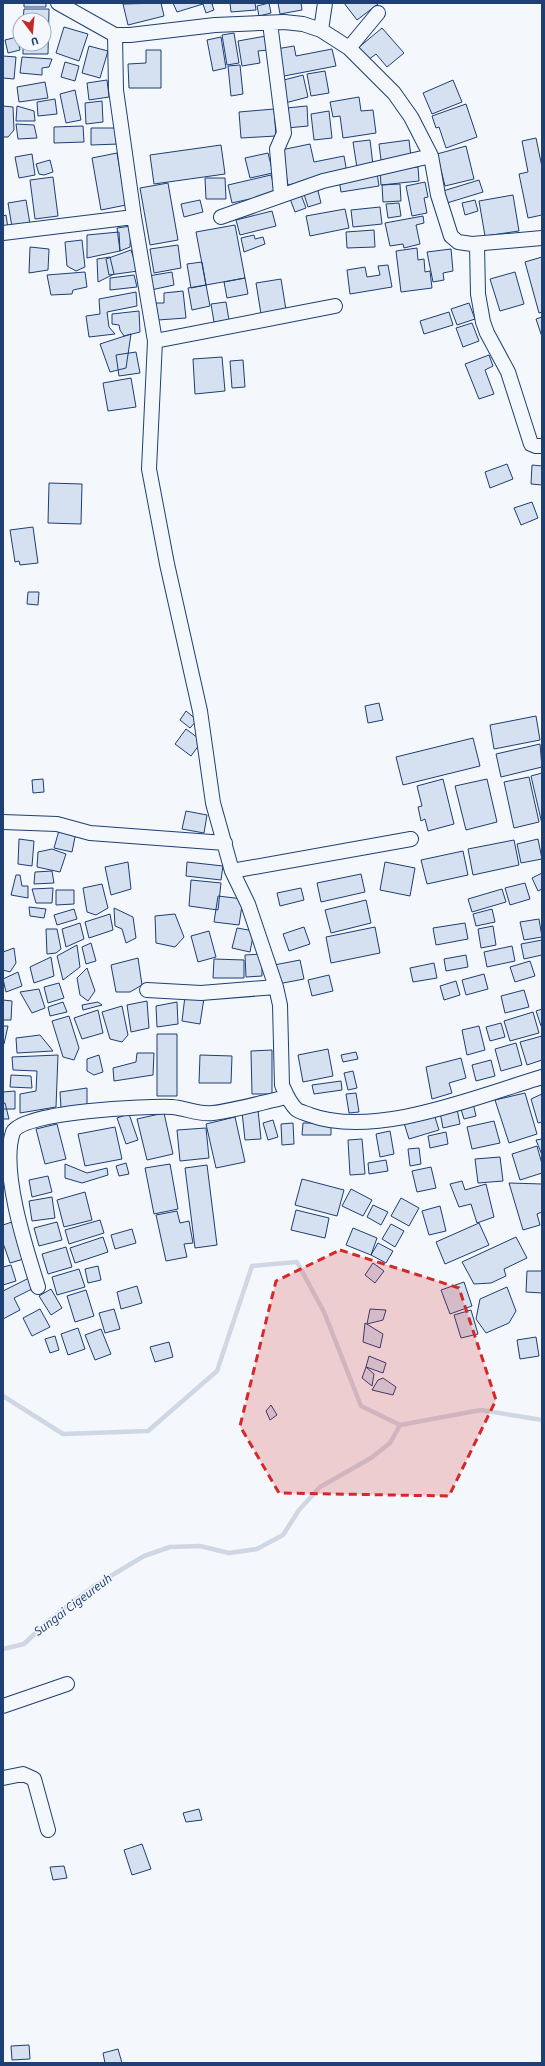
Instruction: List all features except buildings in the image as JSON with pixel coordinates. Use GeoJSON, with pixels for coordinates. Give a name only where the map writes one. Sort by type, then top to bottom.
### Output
{"type":"FeatureCollection","features":[{"type":"Feature","properties":{"kind":"street"},"geometry":{"type":"LineString","coordinates":[[58,3],[115,35],[130,35],[215,25],[284,22],[303,24],[321,30],[348,48],[394,93],[411,117],[431,156],[438,195],[451,236],[458,242],[477,244],[542,238]]}},
{"type":"Feature","properties":{"kind":"street"},"geometry":{"type":"LineString","coordinates":[[321,30],[325,3]]}},
{"type":"Feature","properties":{"kind":"street"},"geometry":{"type":"LineString","coordinates":[[348,48],[378,13]]}},
{"type":"Feature","properties":{"kind":"street"},"geometry":{"type":"LineString","coordinates":[[270,23],[284,133],[277,149],[281,195]]}},
{"type":"Feature","properties":{"kind":"street"},"geometry":{"type":"LineString","coordinates":[[115,35],[116,90],[134,217],[155,341],[149,469],[167,564],[200,711],[213,803],[232,871],[248,904],[276,987],[280,1005],[282,1085],[287,1097],[297,1110],[317,1117],[342,1122],[373,1122],[435,1110],[542,1077]]}},
{"type":"Feature","properties":{"kind":"street"},"geometry":{"type":"LineString","coordinates":[[222,217],[323,181],[431,156]]}},
{"type":"Feature","properties":{"kind":"street"},"geometry":{"type":"LineString","coordinates":[[3,233],[134,217]]}},
{"type":"Feature","properties":{"kind":"street"},"geometry":{"type":"LineString","coordinates":[[477,244],[478,294],[483,322],[487,333],[508,372],[531,444],[542,446]]}},
{"type":"Feature","properties":{"kind":"street"},"geometry":{"type":"LineString","coordinates":[[155,341],[335,306]]}},
{"type":"Feature","properties":{"kind":"street"},"geometry":{"type":"LineString","coordinates":[[3,822],[57,824],[90,833],[225,843]]}},
{"type":"Feature","properties":{"kind":"street"},"geometry":{"type":"LineString","coordinates":[[232,871],[411,839]]}},
{"type":"Feature","properties":{"kind":"street"},"geometry":{"type":"LineString","coordinates":[[147,990],[202,993],[276,987]]}},
{"type":"Feature","properties":{"kind":"street"},"geometry":{"type":"LineString","coordinates":[[38,1287],[11,1200],[7,1136],[19,1126],[31,1120],[52,1116],[136,1107],[173,1107],[200,1114],[213,1113],[287,1097]]}},
{"type":"Feature","properties":{"kind":"street"},"geometry":{"type":"LineString","coordinates":[[3,1706],[67,1684]]}},
{"type":"Feature","properties":{"kind":"street"},"geometry":{"type":"LineString","coordinates":[[3,1778],[23,1774],[34,1779],[48,1830]]}},
{"type":"Feature","properties":{"kind":"highlighted area"},"geometry":{"type":"Polygon","coordinates":[[[340,1250],[459,1288],[496,1400],[449,1496],[279,1493],[240,1426],[276,1281],[340,1250]]]}},
{"type":"Feature","properties":{"kind":"waterway"},"geometry":{"type":"LineString","coordinates":[[3,1396],[63,1434],[148,1431],[217,1371],[252,1266],[297,1262],[324,1312],[361,1406],[400,1425],[481,1410],[542,1420]]}},
{"type":"Feature","properties":{"kind":"waterway","name":"Sungai Cigeureuh"},"geometry":{"type":"LineString","coordinates":[[3,1649],[24,1644],[47,1622],[94,1586],[144,1556],[170,1547],[200,1546],[229,1553],[257,1549],[283,1535],[299,1510],[320,1487],[371,1458],[390,1443],[400,1425]]}}]}
